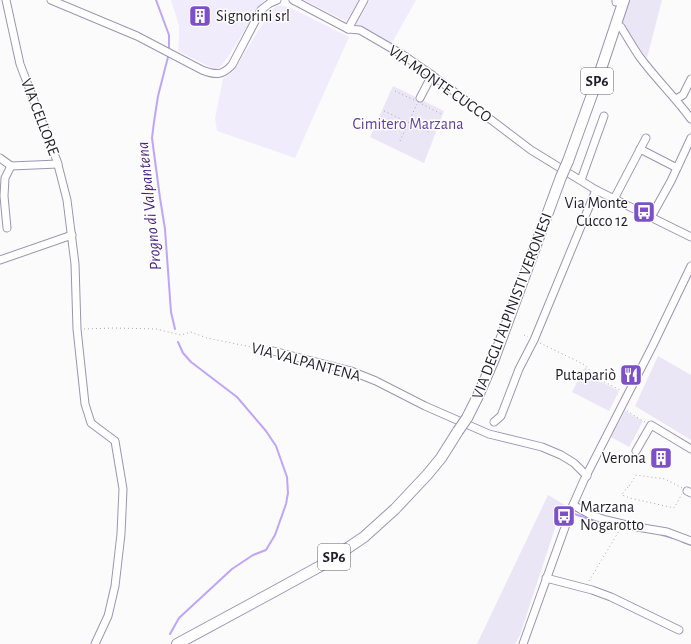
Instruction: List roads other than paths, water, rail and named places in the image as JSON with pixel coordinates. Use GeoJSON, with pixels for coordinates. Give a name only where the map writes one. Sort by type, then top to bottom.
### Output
{"type":"FeatureCollection","features":[{"type":"Feature","properties":{"kind":"highway","name":"VIA DEGLI ALPINISTI VERONESI"},"geometry":{"type":"LineString","coordinates":[[177,644],[324,564],[364,537],[410,494],[441,458],[467,418],[494,359],[598,78],[619,1]]}},
{"type":"Feature","properties":{"kind":"street","name":"VIA CELLORE"},"geometry":{"type":"LineString","coordinates":[[6,0],[20,64],[58,164],[66,200],[75,264],[77,329],[85,404],[92,423],[115,441],[123,489],[121,534],[115,586],[108,616],[95,644]]}},
{"type":"Feature","properties":{"kind":"street"},"geometry":{"type":"LineString","coordinates":[[51,0],[137,36],[202,70],[213,74],[226,71],[232,65],[261,10],[277,0]]}},
{"type":"Feature","properties":{"kind":"street","name":"VIA MONTE CUCCO"},"geometry":{"type":"LineString","coordinates":[[293,0],[348,29],[360,30],[403,56],[432,76],[532,150],[554,164],[596,190],[691,237]]}},
{"type":"Feature","properties":{"kind":"street"},"geometry":{"type":"LineString","coordinates":[[348,29],[364,0]]}},
{"type":"Feature","properties":{"kind":"street"},"geometry":{"type":"LineString","coordinates":[[621,27],[639,56],[691,119]]}},
{"type":"Feature","properties":{"kind":"street"},"geometry":{"type":"LineString","coordinates":[[420,98],[432,76]]}},
{"type":"Feature","properties":{"kind":"street"},"geometry":{"type":"LineString","coordinates":[[676,99],[683,95],[691,79]]}},
{"type":"Feature","properties":{"kind":"street"},"geometry":{"type":"LineString","coordinates":[[581,180],[604,116]]}},
{"type":"Feature","properties":{"kind":"street"},"geometry":{"type":"LineString","coordinates":[[614,199],[646,138]]}},
{"type":"Feature","properties":{"kind":"street"},"geometry":{"type":"LineString","coordinates":[[651,217],[691,138]]}},
{"type":"Feature","properties":{"kind":"street"},"geometry":{"type":"LineString","coordinates":[[640,149],[677,168]]}},
{"type":"Feature","properties":{"kind":"street"},"geometry":{"type":"LineString","coordinates":[[0,158],[11,166],[58,164]]}},
{"type":"Feature","properties":{"kind":"street"},"geometry":{"type":"LineString","coordinates":[[7,228],[4,196],[5,178],[11,166]]}},
{"type":"Feature","properties":{"kind":"street"},"geometry":{"type":"LineString","coordinates":[[494,422],[501,416],[519,369],[534,340],[596,190]]}},
{"type":"Feature","properties":{"kind":"street"},"geometry":{"type":"LineString","coordinates":[[0,260],[72,235]]}},
{"type":"Feature","properties":{"kind":"street"},"geometry":{"type":"LineString","coordinates":[[523,644],[573,505],[691,266]]}},
{"type":"Feature","properties":{"kind":"street","name":"VIA VALPANTENA"},"geometry":{"type":"LineString","coordinates":[[273,352],[351,371],[376,381],[425,406],[489,434],[542,447],[561,455],[574,463],[586,476]]}},
{"type":"Feature","properties":{"kind":"street"},"geometry":{"type":"LineString","coordinates":[[636,451],[651,425],[691,449]]}},
{"type":"Feature","properties":{"kind":"street"},"geometry":{"type":"LineString","coordinates":[[573,505],[591,515],[606,520],[667,532],[691,541]]}},
{"type":"Feature","properties":{"kind":"street"},"geometry":{"type":"LineString","coordinates":[[546,578],[588,589],[611,597],[679,630]]}},
{"type":"Feature","properties":{"kind":"waterway","name":"Progno di Valpantena"},"geometry":{"type":"LineString","coordinates":[[156,0],[169,35],[169,49]]}},
{"type":"Feature","properties":{"kind":"waterway","name":"Progno di Valpantena"},"geometry":{"type":"LineString","coordinates":[[168,57],[158,96],[152,138],[165,229],[171,312],[175,329]]}},
{"type":"Feature","properties":{"kind":"waterway","name":"Progno di Valpantena"},"geometry":{"type":"LineString","coordinates":[[170,634],[179,618],[232,569],[253,555],[266,550],[275,535],[286,504],[288,493],[287,477],[276,446],[266,431],[237,397],[191,362],[183,353],[178,342]]}},
{"type":"Feature","properties":{"kind":"waterway"},"geometry":{"type":"LineString","coordinates":[[572,513],[602,524],[619,526]]}},
{"type":"Feature","properties":{"kind":"waterway"},"geometry":{"type":"LineString","coordinates":[[662,535],[673,538]]}},
{"type":"Feature","properties":{"kind":"waterway"},"geometry":{"type":"LineString","coordinates":[[683,542],[691,545]]}},
{"type":"Feature","properties":{"kind":"place","name":"Signorini srl"},"geometry":{"type":"Point","coordinates":[200,16]}},
{"type":"Feature","properties":{"kind":"place","name":"Via Monte Cucco 12"},"geometry":{"type":"Point","coordinates":[644,212]}},
{"type":"Feature","properties":{"kind":"place","name":"Putapariò"},"geometry":{"type":"Point","coordinates":[631,375]}},
{"type":"Feature","properties":{"kind":"place","name":"Verona"},"geometry":{"type":"Point","coordinates":[661,458]}},
{"type":"Feature","properties":{"kind":"place","name":"Marzana Nogarotto"},"geometry":{"type":"Point","coordinates":[564,516]}},
{"type":"Feature","properties":{"kind":"park label","name":"Cimitero Marzana"},"geometry":{"type":"Point","coordinates":[408,124]}}]}
